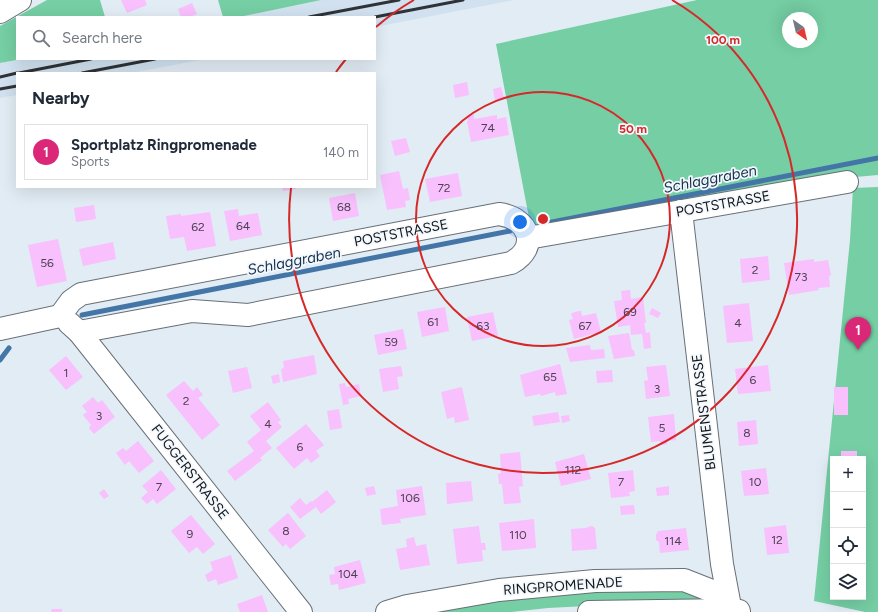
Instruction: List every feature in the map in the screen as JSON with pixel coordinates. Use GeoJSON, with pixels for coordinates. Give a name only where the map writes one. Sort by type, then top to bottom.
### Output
{"type":"FeatureCollection","features":[{"type":"Feature","properties":{"kind":"street"},"geometry":{"type":"LineString","coordinates":[[0,12],[20,0]]}},
{"type":"Feature","properties":{"kind":"street","name":"POSTSTRASSE"},"geometry":{"type":"LineString","coordinates":[[60,316],[71,301],[81,294],[499,214],[509,215],[517,220],[526,230],[528,238],[682,218],[847,182]]}},
{"type":"Feature","properties":{"kind":"street","name":"BLUMENSTRASSE"},"geometry":{"type":"LineString","coordinates":[[682,218],[722,564],[735,611]]}},
{"type":"Feature","properties":{"kind":"street"},"geometry":{"type":"LineString","coordinates":[[0,328],[60,316],[79,332],[192,311],[248,315],[511,263],[520,258],[527,247],[528,238]]}},
{"type":"Feature","properties":{"kind":"street","name":"FUGGERSTRASSE"},"geometry":{"type":"LineString","coordinates":[[79,332],[301,612]]}},
{"type":"Feature","properties":{"kind":"street","name":"RINGPROMENADE"},"geometry":{"type":"LineString","coordinates":[[387,612],[407,606],[499,590],[594,582],[684,580],[712,591],[735,611]]}},
{"type":"Feature","properties":{"kind":"street","name":"RINGPROMENADE"},"geometry":{"type":"LineString","coordinates":[[588,612],[735,611]]}},
{"type":"Feature","properties":{"kind":"shaded area"},"geometry":{"type":"Polygon","coordinates":[[[321,0],[514,0],[376,27],[376,16],[244,16],[321,0]]]}},
{"type":"Feature","properties":{"kind":"shaded area"},"geometry":{"type":"Polygon","coordinates":[[[16,60],[200,60],[137,72],[16,72],[16,95],[0,98],[0,63],[16,60]]]}},
{"type":"Feature","properties":{"kind":"green space"},"geometry":{"type":"Polygon","coordinates":[[[47,0],[100,0],[105,16],[18,16],[47,0]]]}},
{"type":"Feature","properties":{"kind":"green space"},"geometry":{"type":"Polygon","coordinates":[[[218,0],[321,0],[244,16],[223,16],[218,0]]]}},
{"type":"Feature","properties":{"kind":"green space"},"geometry":{"type":"Polygon","coordinates":[[[697,0],[878,0],[878,175],[844,178],[543,233],[529,218],[496,44],[697,0]]]}},
{"type":"Feature","properties":{"kind":"green space"},"geometry":{"type":"Polygon","coordinates":[[[16,17],[16,60],[0,63],[0,26],[16,17]]]}},
{"type":"Feature","properties":{"kind":"green space"},"geometry":{"type":"Polygon","coordinates":[[[878,187],[878,612],[865,612],[814,601],[850,240],[853,188],[878,187]]]}},
{"type":"Feature","properties":{"kind":"green space"},"geometry":{"type":"Polygon","coordinates":[[[678,587],[706,599],[703,603],[607,605],[548,608],[511,612],[412,612],[554,592],[678,587]]]}},
{"type":"Feature","properties":{"kind":"building"},"geometry":{"type":"Polygon","coordinates":[[[121,0],[145,0],[147,5],[127,13],[121,0]]]}},
{"type":"Feature","properties":{"kind":"building"},"geometry":{"type":"Polygon","coordinates":[[[192,3],[197,14],[192,16],[181,16],[178,9],[192,3]]]}},
{"type":"Feature","properties":{"kind":"building"},"geometry":{"type":"Polygon","coordinates":[[[467,82],[469,95],[455,98],[453,85],[467,82]]]}},
{"type":"Feature","properties":{"kind":"building"},"geometry":{"type":"Polygon","coordinates":[[[501,87],[504,98],[495,100],[493,89],[501,87]]]}},
{"type":"Feature","properties":{"kind":"building"},"geometry":{"type":"Polygon","coordinates":[[[474,114],[474,119],[497,115],[497,119],[506,117],[509,135],[471,142],[467,115],[474,114]]]}},
{"type":"Feature","properties":{"kind":"building"},"geometry":{"type":"Polygon","coordinates":[[[406,138],[410,152],[395,156],[391,141],[406,138]]]}},
{"type":"Feature","properties":{"kind":"building"},"geometry":{"type":"Polygon","coordinates":[[[399,171],[403,189],[408,188],[410,200],[405,201],[406,207],[387,210],[380,175],[399,171]]]}},
{"type":"Feature","properties":{"kind":"building"},"geometry":{"type":"Polygon","coordinates":[[[458,173],[462,196],[430,202],[425,179],[458,173]]]}},
{"type":"Feature","properties":{"kind":"building"},"geometry":{"type":"Polygon","coordinates":[[[282,188],[296,189],[283,191],[282,188]]]}},
{"type":"Feature","properties":{"kind":"building"},"geometry":{"type":"Polygon","coordinates":[[[355,193],[359,216],[333,221],[329,198],[355,193]]]}},
{"type":"Feature","properties":{"kind":"building"},"geometry":{"type":"Polygon","coordinates":[[[94,205],[96,219],[76,222],[74,208],[94,205]]]}},
{"type":"Feature","properties":{"kind":"building"},"geometry":{"type":"Polygon","coordinates":[[[238,209],[239,216],[258,213],[262,235],[230,241],[224,211],[238,209]]]}},
{"type":"Feature","properties":{"kind":"building"},"geometry":{"type":"Polygon","coordinates":[[[210,212],[216,246],[187,251],[184,237],[170,239],[166,216],[181,214],[181,216],[210,212]]]}},
{"type":"Feature","properties":{"kind":"building"},"geometry":{"type":"Polygon","coordinates":[[[58,239],[67,281],[37,287],[28,245],[58,239]]]}},
{"type":"Feature","properties":{"kind":"building"},"geometry":{"type":"Polygon","coordinates":[[[113,242],[116,259],[83,266],[79,249],[113,242]]]}},
{"type":"Feature","properties":{"kind":"building"},"geometry":{"type":"Polygon","coordinates":[[[768,256],[770,280],[742,283],[740,259],[768,256]]]}},
{"type":"Feature","properties":{"kind":"building"},"geometry":{"type":"Polygon","coordinates":[[[814,259],[814,262],[828,260],[831,275],[829,276],[830,287],[818,288],[819,290],[789,295],[784,263],[814,259]]]}},
{"type":"Feature","properties":{"kind":"building"},"geometry":{"type":"Polygon","coordinates":[[[630,290],[631,299],[643,297],[646,323],[644,323],[646,333],[650,332],[651,348],[644,349],[642,334],[631,335],[630,325],[618,327],[614,301],[622,300],[621,291],[630,290]]]}},
{"type":"Feature","properties":{"kind":"building"},"geometry":{"type":"Polygon","coordinates":[[[749,303],[753,341],[727,343],[723,306],[749,303]]]}},
{"type":"Feature","properties":{"kind":"building"},"geometry":{"type":"Polygon","coordinates":[[[445,307],[449,331],[422,337],[417,312],[445,307]]]}},
{"type":"Feature","properties":{"kind":"building"},"geometry":{"type":"Polygon","coordinates":[[[652,308],[661,313],[658,318],[649,314],[652,308]]]}},
{"type":"Feature","properties":{"kind":"building"},"geometry":{"type":"Polygon","coordinates":[[[581,311],[582,316],[596,313],[601,332],[574,339],[569,320],[573,319],[572,313],[581,311]]]}},
{"type":"Feature","properties":{"kind":"building"},"geometry":{"type":"Polygon","coordinates":[[[493,312],[498,336],[472,341],[467,317],[493,312]]]}},
{"type":"Feature","properties":{"kind":"building"},"geometry":{"type":"Polygon","coordinates":[[[403,329],[407,349],[378,355],[374,335],[403,329]]]}},
{"type":"Feature","properties":{"kind":"building"},"geometry":{"type":"Polygon","coordinates":[[[629,333],[632,350],[634,350],[635,356],[614,359],[608,336],[629,333]]]}},
{"type":"Feature","properties":{"kind":"building"},"geometry":{"type":"Polygon","coordinates":[[[590,345],[591,350],[604,349],[605,358],[570,362],[566,348],[590,345]]]}},
{"type":"Feature","properties":{"kind":"building"},"geometry":{"type":"Polygon","coordinates":[[[314,355],[317,374],[283,382],[281,369],[284,368],[283,361],[314,355]]]}},
{"type":"Feature","properties":{"kind":"building"},"geometry":{"type":"Polygon","coordinates":[[[66,356],[83,377],[66,390],[49,370],[66,356]]]}},
{"type":"Feature","properties":{"kind":"building"},"geometry":{"type":"Polygon","coordinates":[[[560,364],[567,394],[556,396],[555,392],[541,396],[540,394],[525,397],[520,375],[560,364]]]}},
{"type":"Feature","properties":{"kind":"building"},"geometry":{"type":"Polygon","coordinates":[[[666,365],[670,396],[646,399],[644,381],[648,380],[646,367],[666,365]]]}},
{"type":"Feature","properties":{"kind":"building"},"geometry":{"type":"Polygon","coordinates":[[[768,365],[771,391],[738,394],[735,369],[768,365]]]}},
{"type":"Feature","properties":{"kind":"building"},"geometry":{"type":"Polygon","coordinates":[[[401,366],[403,376],[397,377],[399,389],[383,392],[379,369],[401,366]]]}},
{"type":"Feature","properties":{"kind":"building"},"geometry":{"type":"Polygon","coordinates":[[[247,367],[252,388],[233,393],[228,371],[247,367]]]}},
{"type":"Feature","properties":{"kind":"building"},"geometry":{"type":"Polygon","coordinates":[[[612,370],[613,382],[597,383],[596,371],[612,370]]]}},
{"type":"Feature","properties":{"kind":"building"},"geometry":{"type":"Polygon","coordinates":[[[279,374],[280,382],[273,384],[271,376],[279,374]]]}},
{"type":"Feature","properties":{"kind":"building"},"geometry":{"type":"Polygon","coordinates":[[[184,381],[193,391],[197,387],[203,395],[198,398],[220,425],[202,440],[166,395],[184,381]]]}},
{"type":"Feature","properties":{"kind":"building"},"geometry":{"type":"Polygon","coordinates":[[[345,383],[346,387],[359,384],[361,396],[348,399],[349,404],[343,405],[339,384],[345,383]]]}},
{"type":"Feature","properties":{"kind":"building"},"geometry":{"type":"Polygon","coordinates":[[[462,387],[469,420],[455,423],[454,417],[447,419],[441,392],[462,387]]]}},
{"type":"Feature","properties":{"kind":"building"},"geometry":{"type":"Polygon","coordinates":[[[834,387],[848,387],[848,415],[834,415],[834,387]]]}},
{"type":"Feature","properties":{"kind":"building"},"geometry":{"type":"Polygon","coordinates":[[[93,397],[98,403],[102,400],[115,417],[94,434],[89,428],[91,425],[83,415],[87,412],[82,406],[93,397]]]}},
{"type":"Feature","properties":{"kind":"building"},"geometry":{"type":"Polygon","coordinates":[[[268,402],[281,420],[278,422],[282,427],[266,441],[272,448],[260,458],[262,460],[235,481],[227,471],[254,451],[247,442],[261,430],[250,416],[268,402]]]}},
{"type":"Feature","properties":{"kind":"building"},"geometry":{"type":"Polygon","coordinates":[[[339,409],[342,428],[330,430],[327,411],[339,409]]]}},
{"type":"Feature","properties":{"kind":"building"},"geometry":{"type":"Polygon","coordinates":[[[558,412],[560,422],[534,426],[532,416],[558,412]]]}},
{"type":"Feature","properties":{"kind":"building"},"geometry":{"type":"Polygon","coordinates":[[[674,414],[676,440],[667,441],[667,444],[661,445],[660,441],[651,442],[648,417],[674,414]]]}},
{"type":"Feature","properties":{"kind":"building"},"geometry":{"type":"Polygon","coordinates":[[[569,415],[570,421],[562,423],[561,416],[569,415]]]}},
{"type":"Feature","properties":{"kind":"building"},"geometry":{"type":"Polygon","coordinates":[[[756,420],[758,444],[739,446],[737,422],[756,420]]]}},
{"type":"Feature","properties":{"kind":"building"},"geometry":{"type":"Polygon","coordinates":[[[306,424],[324,445],[316,451],[320,456],[311,463],[307,458],[294,469],[276,448],[306,424]]]}},
{"type":"Feature","properties":{"kind":"building"},"geometry":{"type":"Polygon","coordinates":[[[138,441],[154,461],[139,473],[129,461],[125,465],[116,453],[123,448],[126,451],[138,441]]]}},
{"type":"Feature","properties":{"kind":"building"},"geometry":{"type":"Polygon","coordinates":[[[841,451],[857,451],[857,456],[841,456],[841,451]]]}},
{"type":"Feature","properties":{"kind":"building"},"geometry":{"type":"Polygon","coordinates":[[[520,452],[523,486],[519,487],[521,503],[504,504],[502,484],[499,484],[498,474],[501,473],[500,454],[520,452]]]}},
{"type":"Feature","properties":{"kind":"building"},"geometry":{"type":"Polygon","coordinates":[[[584,454],[591,479],[561,486],[555,462],[584,454]]]}},
{"type":"Feature","properties":{"kind":"building"},"geometry":{"type":"Polygon","coordinates":[[[766,468],[769,494],[744,496],[741,471],[766,468]]]}},
{"type":"Feature","properties":{"kind":"building"},"geometry":{"type":"Polygon","coordinates":[[[161,470],[176,489],[157,504],[153,499],[147,504],[141,498],[148,492],[142,486],[161,470]]]}},
{"type":"Feature","properties":{"kind":"building"},"geometry":{"type":"Polygon","coordinates":[[[633,470],[635,491],[629,492],[630,496],[611,498],[608,473],[633,470]]]}},
{"type":"Feature","properties":{"kind":"building"},"geometry":{"type":"Polygon","coordinates":[[[471,481],[473,501],[447,504],[446,483],[471,481]]]}},
{"type":"Feature","properties":{"kind":"building"},"geometry":{"type":"Polygon","coordinates":[[[374,486],[376,494],[367,496],[365,488],[374,486]]]}},
{"type":"Feature","properties":{"kind":"building"},"geometry":{"type":"Polygon","coordinates":[[[422,486],[426,515],[400,519],[401,523],[382,525],[380,509],[398,506],[396,490],[422,486]]]}},
{"type":"Feature","properties":{"kind":"building"},"geometry":{"type":"Polygon","coordinates":[[[669,486],[669,495],[657,496],[656,488],[669,486]]]}},
{"type":"Feature","properties":{"kind":"building"},"geometry":{"type":"Polygon","coordinates":[[[104,489],[109,496],[104,499],[99,493],[104,489]]]}},
{"type":"Feature","properties":{"kind":"building"},"geometry":{"type":"Polygon","coordinates":[[[327,490],[336,502],[321,514],[316,507],[300,519],[290,507],[300,498],[306,505],[327,490]]]}},
{"type":"Feature","properties":{"kind":"building"},"geometry":{"type":"Polygon","coordinates":[[[634,505],[635,514],[621,515],[620,506],[634,505]]]}},
{"type":"Feature","properties":{"kind":"building"},"geometry":{"type":"Polygon","coordinates":[[[288,513],[306,536],[290,549],[286,544],[283,547],[268,530],[288,513]]]}},
{"type":"Feature","properties":{"kind":"building"},"geometry":{"type":"Polygon","coordinates":[[[191,515],[215,544],[203,554],[197,547],[189,553],[171,531],[191,515]]]}},
{"type":"Feature","properties":{"kind":"building"},"geometry":{"type":"Polygon","coordinates":[[[534,519],[536,548],[502,551],[499,523],[534,519]]]}},
{"type":"Feature","properties":{"kind":"building"},"geometry":{"type":"Polygon","coordinates":[[[786,525],[789,553],[767,555],[764,528],[786,525]]]}},
{"type":"Feature","properties":{"kind":"building"},"geometry":{"type":"Polygon","coordinates":[[[479,526],[481,543],[485,543],[486,550],[482,550],[483,561],[457,564],[453,529],[479,526]]]}},
{"type":"Feature","properties":{"kind":"building"},"geometry":{"type":"Polygon","coordinates":[[[592,526],[595,528],[597,549],[572,551],[571,529],[592,526]]]}},
{"type":"Feature","properties":{"kind":"building"},"geometry":{"type":"Polygon","coordinates":[[[686,528],[689,550],[660,553],[659,542],[656,540],[658,531],[686,528]]]}},
{"type":"Feature","properties":{"kind":"building"},"geometry":{"type":"Polygon","coordinates":[[[414,537],[416,546],[426,544],[430,565],[400,570],[396,549],[407,547],[406,539],[414,537]]]}},
{"type":"Feature","properties":{"kind":"building"},"geometry":{"type":"Polygon","coordinates":[[[231,555],[238,578],[218,585],[216,579],[208,582],[205,575],[213,570],[210,562],[231,555]]]}},
{"type":"Feature","properties":{"kind":"building"},"geometry":{"type":"Polygon","coordinates":[[[360,560],[366,583],[339,590],[338,584],[331,585],[329,575],[335,574],[334,567],[360,560]]]}},
{"type":"Feature","properties":{"kind":"building"},"geometry":{"type":"Polygon","coordinates":[[[262,595],[268,612],[240,612],[237,604],[262,595]]]}},
{"type":"Feature","properties":{"kind":"building"},"geometry":{"type":"Polygon","coordinates":[[[52,609],[62,609],[62,612],[51,612],[52,609]]]}},
{"type":"Feature","properties":{"kind":"waterway","name":"Schlaggraben"},"geometry":{"type":"LineString","coordinates":[[547,223],[878,158]]}},
{"type":"Feature","properties":{"kind":"waterway","name":"Schlaggraben"},"geometry":{"type":"LineString","coordinates":[[82,315],[510,231]]}},
{"type":"Feature","properties":{"kind":"waterway","name":"Schlaggraben"},"geometry":{"type":"LineString","coordinates":[[0,360],[9,348]]}},
{"type":"Feature","properties":{"kind":"railway"},"geometry":{"type":"LineString","coordinates":[[314,16],[399,0]]}},
{"type":"Feature","properties":{"kind":"railway"},"geometry":{"type":"LineString","coordinates":[[376,17],[463,0]]}},
{"type":"Feature","properties":{"kind":"railway"},"geometry":{"type":"LineString","coordinates":[[24,72],[86,60]]}},
{"type":"Feature","properties":{"kind":"railway"},"geometry":{"type":"LineString","coordinates":[[87,72],[150,60]]}},
{"type":"Feature","properties":{"kind":"railway"},"geometry":{"type":"LineString","coordinates":[[0,77],[16,73]]}},
{"type":"Feature","properties":{"kind":"railway"},"geometry":{"type":"LineString","coordinates":[[0,89],[16,86]]}},
{"type":"Feature","properties":{"kind":"place","name":"Sportplatz Ringpromenade"},"geometry":{"type":"Point","coordinates":[858,350]}}]}
